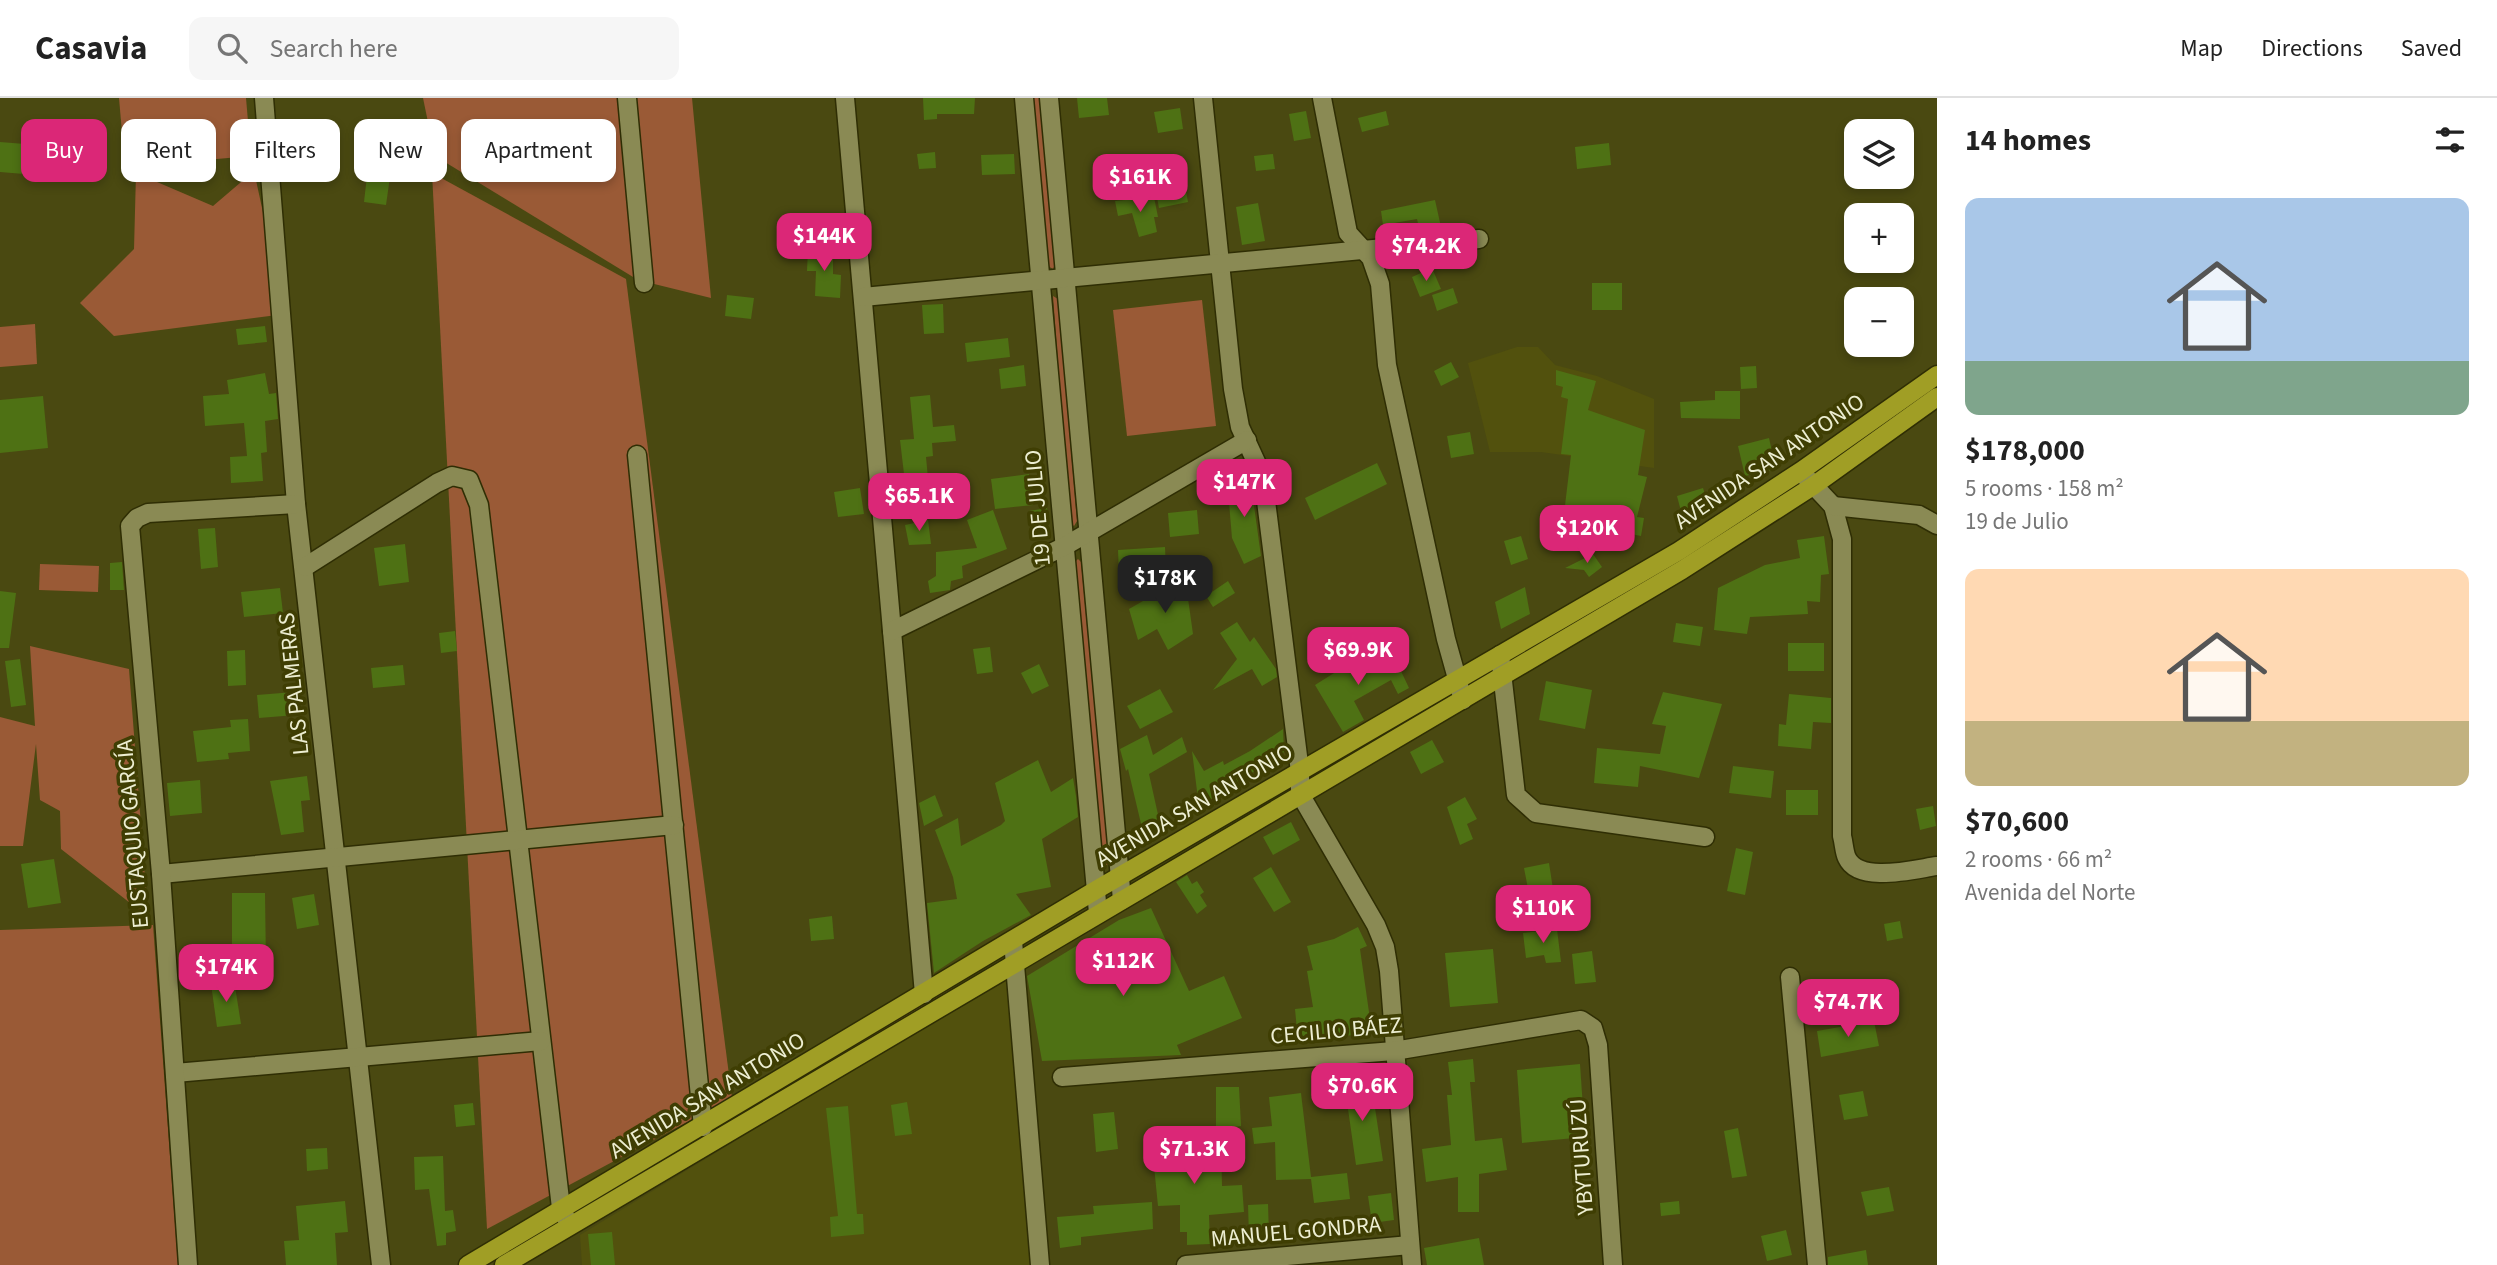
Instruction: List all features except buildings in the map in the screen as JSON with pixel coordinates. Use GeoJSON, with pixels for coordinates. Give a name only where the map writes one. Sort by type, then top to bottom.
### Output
{"type":"FeatureCollection","features":[{"type":"Feature","properties":{"kind":"main road","name":"AVENIDA SAN ANTONIO"},"geometry":{"type":"LineString","coordinates":[[468,1265],[1096,890],[1679,551],[1801,471],[1937,375]]}},
{"type":"Feature","properties":{"kind":"main road","name":"AVENIDA SAN ANTONIO"},"geometry":{"type":"LineString","coordinates":[[504,1265],[569,1224],[1682,570],[1813,486],[1937,397]]}},
{"type":"Feature","properties":{"kind":"street","name":"LAS PALMERAS"},"geometry":{"type":"LineString","coordinates":[[264,98],[296,504],[381,1265]]}},
{"type":"Feature","properties":{"kind":"street"},"geometry":{"type":"LineString","coordinates":[[627,98],[644,283]]}},
{"type":"Feature","properties":{"kind":"street"},"geometry":{"type":"LineString","coordinates":[[845,98],[923,994]]}},
{"type":"Feature","properties":{"kind":"street","name":"19 DE JULIO"},"geometry":{"type":"LineString","coordinates":[[1024,98],[1098,914]]}},
{"type":"Feature","properties":{"kind":"street"},"geometry":{"type":"LineString","coordinates":[[1049,98],[1122,900]]}},
{"type":"Feature","properties":{"kind":"street"},"geometry":{"type":"LineString","coordinates":[[1203,98],[1233,389],[1240,427],[1264,477],[1300,772],[1300,794],[1376,925],[1385,947],[1412,1265]]}},
{"type":"Feature","properties":{"kind":"street"},"geometry":{"type":"LineString","coordinates":[[1322,98],[1348,233],[1365,250],[1380,284],[1387,365],[1463,700]]}},
{"type":"Feature","properties":{"kind":"street"},"geometry":{"type":"LineString","coordinates":[[863,297],[1479,239]]}},
{"type":"Feature","properties":{"kind":"street"},"geometry":{"type":"LineString","coordinates":[[892,631],[1065,546],[1247,440]]}},
{"type":"Feature","properties":{"kind":"street"},"geometry":{"type":"LineString","coordinates":[[637,455],[703,1127]]}},
{"type":"Feature","properties":{"kind":"street"},"geometry":{"type":"LineString","coordinates":[[1801,471],[1833,506],[1842,539],[1842,836],[1847,860],[1858,870],[1879,874],[1937,866]]}},
{"type":"Feature","properties":{"kind":"street"},"geometry":{"type":"LineString","coordinates":[[305,567],[437,483],[452,476],[469,480],[479,505],[561,1208],[569,1224]]}},
{"type":"Feature","properties":{"kind":"street","name":"EUSTAQUIO GARCÍA"},"geometry":{"type":"LineString","coordinates":[[188,1265],[160,874],[130,526],[136,518],[148,513],[296,504]]}},
{"type":"Feature","properties":{"kind":"street"},"geometry":{"type":"LineString","coordinates":[[1833,506],[1919,515],[1937,525]]}},
{"type":"Feature","properties":{"kind":"street"},"geometry":{"type":"LineString","coordinates":[[1500,655],[1516,795],[1523,804],[1536,813],[1704,837]]}},
{"type":"Feature","properties":{"kind":"street"},"geometry":{"type":"LineString","coordinates":[[160,874],[335,860],[674,825]]}},
{"type":"Feature","properties":{"kind":"street"},"geometry":{"type":"LineString","coordinates":[[1013,942],[1040,1265]]}},
{"type":"Feature","properties":{"kind":"street"},"geometry":{"type":"LineString","coordinates":[[1790,977],[1817,1265]]}},
{"type":"Feature","properties":{"kind":"street","name":"CECILIO BÁEZ"},"geometry":{"type":"LineString","coordinates":[[1062,1077],[1394,1051],[1581,1020],[1593,1028],[1598,1045]]}},
{"type":"Feature","properties":{"kind":"street"},"geometry":{"type":"LineString","coordinates":[[175,1073],[541,1041]]}},
{"type":"Feature","properties":{"kind":"street","name":"YBYTURUZÚ"},"geometry":{"type":"LineString","coordinates":[[1598,1045],[1613,1265]]}},
{"type":"Feature","properties":{"kind":"street","name":"MANUEL GONDRA"},"geometry":{"type":"LineString","coordinates":[[1186,1265],[1410,1245]]}},
{"type":"Feature","properties":{"kind":"shaded area"},"geometry":{"type":"Polygon","coordinates":[[[119,98],[246,98],[248,119],[230,119],[230,158],[216,159],[216,119],[121,121],[119,98]]]}},
{"type":"Feature","properties":{"kind":"shaded area"},"geometry":{"type":"Polygon","coordinates":[[[423,98],[692,98],[711,298],[638,280],[478,182],[616,182],[616,119],[461,119],[461,172],[447,163],[447,119],[427,119],[423,98]]]}},
{"type":"Feature","properties":{"kind":"shaded area"},"geometry":{"type":"Polygon","coordinates":[[[1033,98],[1040,98],[1055,264],[1053,269],[1048,266],[1033,98]]]}},
{"type":"Feature","properties":{"kind":"shaded area"},"geometry":{"type":"Polygon","coordinates":[[[447,181],[626,279],[732,1098],[487,1229],[432,182],[447,181]]]}},
{"type":"Feature","properties":{"kind":"shaded area"},"geometry":{"type":"Polygon","coordinates":[[[136,182],[157,182],[213,206],[241,182],[256,182],[285,314],[114,336],[80,303],[134,249],[136,182]]]}},
{"type":"Feature","properties":{"kind":"shaded area"},"geometry":{"type":"Polygon","coordinates":[[[1053,296],[1058,299],[1077,521],[1074,526],[1070,523],[1053,296]]]}},
{"type":"Feature","properties":{"kind":"shaded area"},"geometry":{"type":"Polygon","coordinates":[[[1202,300],[1216,426],[1127,436],[1113,310],[1202,300]]]}},
{"type":"Feature","properties":{"kind":"shaded area"},"geometry":{"type":"Polygon","coordinates":[[[35,324],[37,364],[0,367],[0,327],[35,324]]]}},
{"type":"Feature","properties":{"kind":"shaded area"},"geometry":{"type":"Polygon","coordinates":[[[1517,347],[1538,347],[1555,365],[1597,376],[1654,399],[1654,468],[1541,452],[1490,452],[1468,363],[1517,347]]]}},
{"type":"Feature","properties":{"kind":"shaded area"},"geometry":{"type":"Polygon","coordinates":[[[1078,559],[1081,562],[1109,861],[1107,865],[1102,863],[1074,563],[1078,559]]]}},
{"type":"Feature","properties":{"kind":"shaded area"},"geometry":{"type":"Polygon","coordinates":[[[40,564],[99,566],[98,592],[39,590],[40,564]]]}},
{"type":"Feature","properties":{"kind":"shaded area"},"geometry":{"type":"Polygon","coordinates":[[[30,646],[129,669],[148,917],[61,849],[60,811],[40,800],[36,744],[23,846],[0,846],[0,717],[35,726],[30,646]]]}},
{"type":"Feature","properties":{"kind":"shaded area"},"geometry":{"type":"Polygon","coordinates":[[[153,925],[178,1265],[0,1265],[0,930],[153,925]]]}},
{"type":"Feature","properties":{"kind":"shaded area"},"geometry":{"type":"Polygon","coordinates":[[[978,972],[730,1124],[728,1123],[728,1121],[978,972]]]}},
{"type":"Feature","properties":{"kind":"shaded area"},"geometry":{"type":"Polygon","coordinates":[[[1009,979],[1034,1265],[582,1265],[580,1235],[859,1066],[1009,979]]]}}]}
